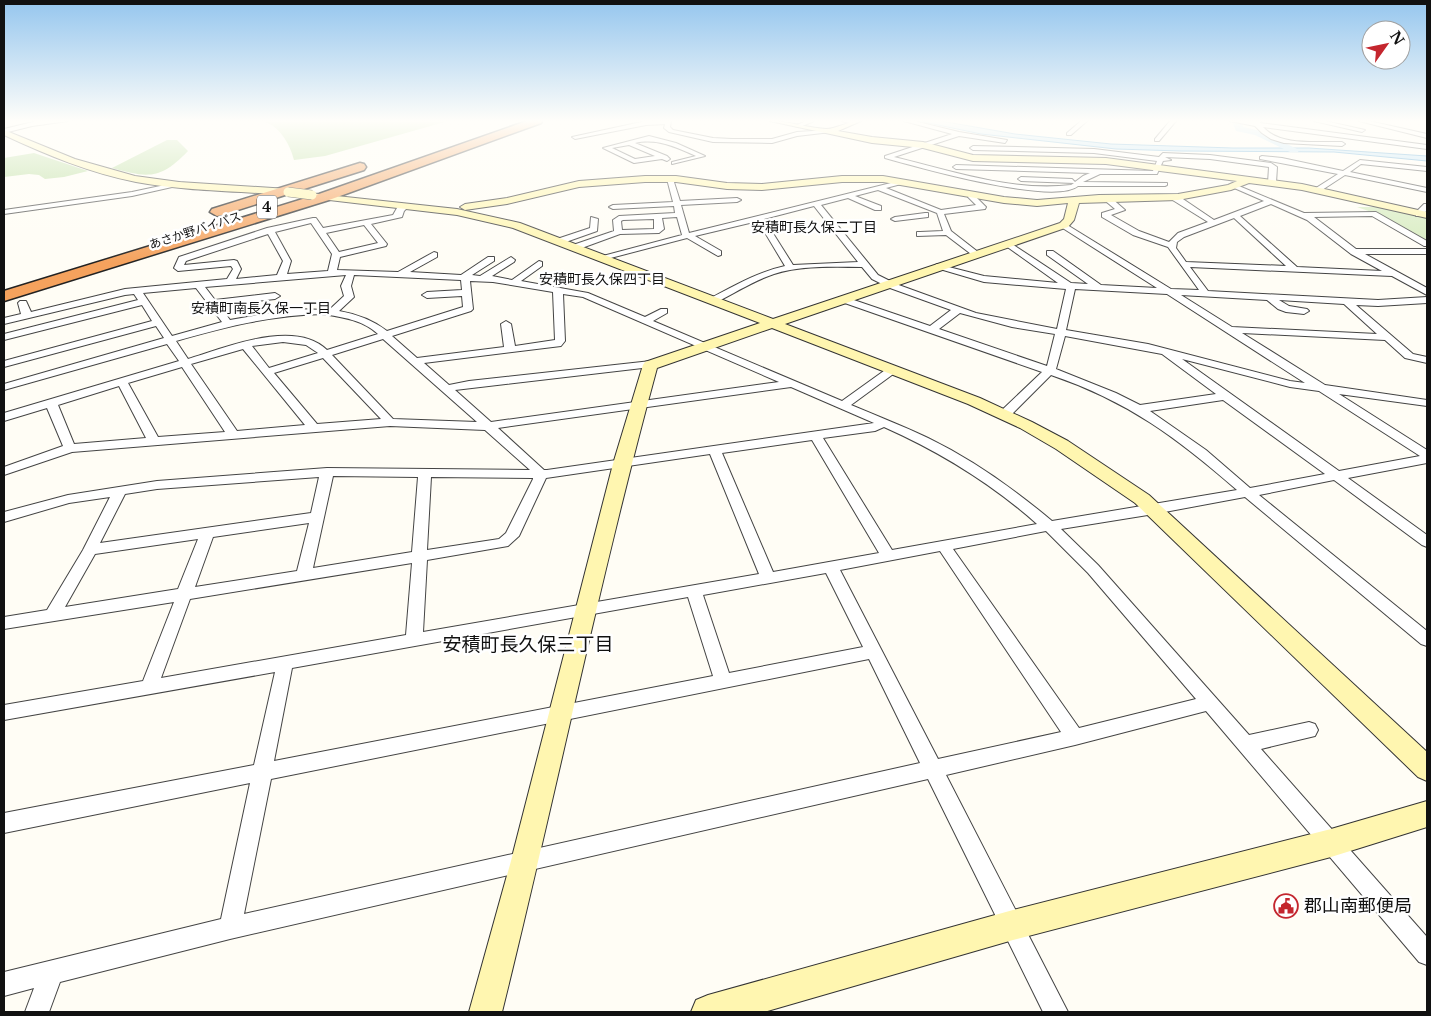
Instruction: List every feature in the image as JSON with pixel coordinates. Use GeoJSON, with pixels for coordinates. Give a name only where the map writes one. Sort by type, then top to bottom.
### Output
{"type":"FeatureCollection","features":[{"type":"Feature","properties":{"kind":"highway"},"geometry":{"type":"LineString","coordinates":[[206,216],[356,168]]}},
{"type":"Feature","properties":{"kind":"highway","name":"あさか野バイパス"},"geometry":{"type":"LineString","coordinates":[[4,285],[371,168]]}},
{"type":"Feature","properties":{"kind":"highway","name":"あさか野バイパス"},"geometry":{"type":"LineString","coordinates":[[4,294],[386,168]]}},
{"type":"Feature","properties":{"kind":"highway"},"geometry":{"type":"LineString","coordinates":[[4,294],[318,196],[399,168]]}},
{"type":"Feature","properties":{"kind":"highway"},"geometry":{"type":"LineString","coordinates":[[4,285],[106,249]]}},
{"type":"Feature","properties":{"kind":"street"},"geometry":{"type":"LineString","coordinates":[[98,168],[114,174],[175,184],[283,192],[443,210],[508,222],[1005,414],[1077,453],[1154,510],[1427,769]]}},
{"type":"Feature","properties":{"kind":"street"},"geometry":{"type":"LineString","coordinates":[[652,179],[677,168]]}},
{"type":"Feature","properties":{"kind":"street"},"geometry":{"type":"LineString","coordinates":[[937,168],[978,179],[1045,190],[1072,187],[1165,184]]}},
{"type":"Feature","properties":{"kind":"street"},"geometry":{"type":"LineString","coordinates":[[1009,168],[1154,173],[1157,168]]}},
{"type":"Feature","properties":{"kind":"street"},"geometry":{"type":"LineString","coordinates":[[1096,168],[1099,172]]}},
{"type":"Feature","properties":{"kind":"street"},"geometry":{"type":"LineString","coordinates":[[1165,168],[1214,171],[1245,181]]}},
{"type":"Feature","properties":{"kind":"street"},"geometry":{"type":"LineString","coordinates":[[1272,178],[1274,168]]}},
{"type":"Feature","properties":{"kind":"street"},"geometry":{"type":"LineString","coordinates":[[1326,168],[1427,190]]}},
{"type":"Feature","properties":{"kind":"street"},"geometry":{"type":"LineString","coordinates":[[1319,190],[1350,168]]}},
{"type":"Feature","properties":{"kind":"street"},"geometry":{"type":"LineString","coordinates":[[1031,169],[1045,190]]}},
{"type":"Feature","properties":{"kind":"street"},"geometry":{"type":"LineString","coordinates":[[1380,180],[1391,171]]}},
{"type":"Feature","properties":{"kind":"street"},"geometry":{"type":"LineString","coordinates":[[446,389],[469,384],[651,364],[1064,225],[1069,220],[1078,188],[1085,177],[1099,172]]}},
{"type":"Feature","properties":{"kind":"street"},"geometry":{"type":"LineString","coordinates":[[1264,172],[1272,178]]}},
{"type":"Feature","properties":{"kind":"street"},"geometry":{"type":"LineString","coordinates":[[443,210],[507,201],[579,184],[634,174],[652,179],[754,187],[852,179],[903,182],[1026,203],[1078,188]]}},
{"type":"Feature","properties":{"kind":"street"},"geometry":{"type":"LineString","coordinates":[[1391,194],[1409,176]]}},
{"type":"Feature","properties":{"kind":"street"},"geometry":{"type":"LineString","coordinates":[[1106,198],[1174,197],[1234,186],[1245,181],[1272,178],[1423,215],[1427,206]]}},
{"type":"Feature","properties":{"kind":"street"},"geometry":{"type":"LineString","coordinates":[[670,179],[685,234],[718,253]]}},
{"type":"Feature","properties":{"kind":"street"},"geometry":{"type":"LineString","coordinates":[[978,179],[1038,180],[1078,188],[1106,198],[1121,210],[1105,215],[1135,233],[1172,246],[1206,294]]}},
{"type":"Feature","properties":{"kind":"street"},"geometry":{"type":"LineString","coordinates":[[602,257],[903,182]]}},
{"type":"Feature","properties":{"kind":"street"},"geometry":{"type":"LineString","coordinates":[[4,212],[127,195],[175,184]]}},
{"type":"Feature","properties":{"kind":"street"},"geometry":{"type":"LineString","coordinates":[[1234,186],[1304,215],[1319,224],[1354,252],[1427,292]]}},
{"type":"Feature","properties":{"kind":"street"},"geometry":{"type":"LineString","coordinates":[[879,188],[940,212],[982,207],[972,197],[973,195]]}},
{"type":"Feature","properties":{"kind":"street"},"geometry":{"type":"LineString","coordinates":[[849,196],[878,208]]}},
{"type":"Feature","properties":{"kind":"street"},"geometry":{"type":"LineString","coordinates":[[1174,197],[1214,223]]}},
{"type":"Feature","properties":{"kind":"street"},"geometry":{"type":"LineString","coordinates":[[612,207],[737,200]]}},
{"type":"Feature","properties":{"kind":"street"},"geometry":{"type":"LineString","coordinates":[[1172,246],[1173,241],[1181,235],[1272,201]]}},
{"type":"Feature","properties":{"kind":"street"},"geometry":{"type":"LineString","coordinates":[[816,204],[873,275],[887,284],[958,310],[998,321],[1166,351],[1276,381],[1326,390],[1427,403]]}},
{"type":"Feature","properties":{"kind":"street"},"geometry":{"type":"LineString","coordinates":[[897,204],[944,224]]}},
{"type":"Feature","properties":{"kind":"street"},"geometry":{"type":"LineString","coordinates":[[321,231],[398,216],[400,210],[405,206]]}},
{"type":"Feature","properties":{"kind":"street"},"geometry":{"type":"LineString","coordinates":[[940,212],[948,233],[975,254]]}},
{"type":"Feature","properties":{"kind":"street"},"geometry":{"type":"LineString","coordinates":[[1304,215],[1373,214],[1427,244]]}},
{"type":"Feature","properties":{"kind":"street"},"geometry":{"type":"LineString","coordinates":[[618,231],[617,220],[622,218],[680,215]]}},
{"type":"Feature","properties":{"kind":"street"},"geometry":{"type":"LineString","coordinates":[[576,247],[618,231],[624,234],[656,231],[660,229],[658,216]]}},
{"type":"Feature","properties":{"kind":"street"},"geometry":{"type":"LineString","coordinates":[[895,219],[925,216]]}},
{"type":"Feature","properties":{"kind":"street"},"geometry":{"type":"LineString","coordinates":[[1235,216],[1294,269]]}},
{"type":"Feature","properties":{"kind":"street"},"geometry":{"type":"LineString","coordinates":[[760,218],[791,268]]}},
{"type":"Feature","properties":{"kind":"street"},"geometry":{"type":"LineString","coordinates":[[560,241],[594,229],[594,219]]}},
{"type":"Feature","properties":{"kind":"street"},"geometry":{"type":"LineString","coordinates":[[234,262],[178,268],[182,259],[270,230],[313,220],[336,255],[332,272]]}},
{"type":"Feature","properties":{"kind":"street"},"geometry":{"type":"LineString","coordinates":[[336,255],[384,244],[366,223]]}},
{"type":"Feature","properties":{"kind":"street"},"geometry":{"type":"LineString","coordinates":[[1064,225],[1427,454]]}},
{"type":"Feature","properties":{"kind":"street"},"geometry":{"type":"LineString","coordinates":[[270,230],[287,261],[281,277]]}},
{"type":"Feature","properties":{"kind":"street"},"geometry":{"type":"LineString","coordinates":[[920,234],[948,233]]}},
{"type":"Feature","properties":{"kind":"street"},"geometry":{"type":"LineString","coordinates":[[1005,414],[1050,371],[1071,290],[1069,286],[1009,244]]}},
{"type":"Feature","properties":{"kind":"street"},"geometry":{"type":"LineString","coordinates":[[226,245],[237,269],[230,282]]}},
{"type":"Feature","properties":{"kind":"street"},"geometry":{"type":"LineString","coordinates":[[1354,252],[1427,252]]}},
{"type":"Feature","properties":{"kind":"street"},"geometry":{"type":"LineString","coordinates":[[1050,253],[1100,288]]}},
{"type":"Feature","properties":{"kind":"street"},"geometry":{"type":"LineString","coordinates":[[398,274],[423,263],[434,255]]}},
{"type":"Feature","properties":{"kind":"street"},"geometry":{"type":"LineString","coordinates":[[465,277],[491,259]]}},
{"type":"Feature","properties":{"kind":"street"},"geometry":{"type":"LineString","coordinates":[[483,278],[511,260]]}},
{"type":"Feature","properties":{"kind":"street"},"geometry":{"type":"LineString","coordinates":[[513,282],[539,264]]}},
{"type":"Feature","properties":{"kind":"street"},"geometry":{"type":"LineString","coordinates":[[712,301],[769,273],[791,268],[864,264]]}},
{"type":"Feature","properties":{"kind":"street"},"geometry":{"type":"LineString","coordinates":[[1183,264],[1395,275]]}},
{"type":"Feature","properties":{"kind":"street"},"geometry":{"type":"LineString","coordinates":[[937,267],[999,281],[1069,286],[1395,303],[1427,300]]}},
{"type":"Feature","properties":{"kind":"street"},"geometry":{"type":"LineString","coordinates":[[4,321],[107,296],[137,291],[332,272],[483,278],[585,295],[925,441],[965,463],[1019,500],[1050,526],[1093,569],[1427,954]]}},
{"type":"Feature","properties":{"kind":"street"},"geometry":{"type":"LineString","coordinates":[[331,313],[349,297],[346,286],[351,272]]}},
{"type":"Feature","properties":{"kind":"street"},"geometry":{"type":"LineString","coordinates":[[267,372],[468,309],[465,277]]}},
{"type":"Feature","properties":{"kind":"street"},"geometry":{"type":"LineString","coordinates":[[199,285],[228,324]]}},
{"type":"Feature","properties":{"kind":"street"},"geometry":{"type":"LineString","coordinates":[[415,362],[553,345],[560,342],[558,289]]}},
{"type":"Feature","properties":{"kind":"street"},"geometry":{"type":"LineString","coordinates":[[137,291],[234,436]]}},
{"type":"Feature","properties":{"kind":"street"},"geometry":{"type":"LineString","coordinates":[[427,295],[467,294]]}},
{"type":"Feature","properties":{"kind":"street"},"geometry":{"type":"LineString","coordinates":[[212,303],[275,296]]}},
{"type":"Feature","properties":{"kind":"street"},"geometry":{"type":"LineString","coordinates":[[1270,297],[1279,307],[1287,310],[1304,311]]}},
{"type":"Feature","properties":{"kind":"street"},"geometry":{"type":"LineString","coordinates":[[842,299],[1099,389],[1138,408],[1202,453],[1427,640]]}},
{"type":"Feature","properties":{"kind":"street"},"geometry":{"type":"LineString","coordinates":[[1346,301],[1386,338],[1409,356],[1427,360]]}},
{"type":"Feature","properties":{"kind":"street"},"geometry":{"type":"LineString","coordinates":[[4,337],[143,302]]}},
{"type":"Feature","properties":{"kind":"street"},"geometry":{"type":"LineString","coordinates":[[22,303],[26,316]]}},
{"type":"Feature","properties":{"kind":"street"},"geometry":{"type":"LineString","coordinates":[[931,330],[958,310]]}},
{"type":"Feature","properties":{"kind":"street"},"geometry":{"type":"LineString","coordinates":[[646,321],[664,312]]}},
{"type":"Feature","properties":{"kind":"street"},"geometry":{"type":"LineString","coordinates":[[4,387],[228,324],[286,313],[331,313],[352,316],[364,320],[385,336],[533,465],[539,474],[539,484],[512,536],[500,544],[4,623]]}},
{"type":"Feature","properties":{"kind":"street"},"geometry":{"type":"LineString","coordinates":[[4,364],[157,323]]}},
{"type":"Feature","properties":{"kind":"street"},"geometry":{"type":"LineString","coordinates":[[506,324],[510,349]]}},
{"type":"Feature","properties":{"kind":"street"},"geometry":{"type":"LineString","coordinates":[[1231,330],[1386,338]]}},
{"type":"Feature","properties":{"kind":"street"},"geometry":{"type":"LineString","coordinates":[[4,417],[245,345],[265,340],[294,338],[310,342],[325,354],[390,422]]}},
{"type":"Feature","properties":{"kind":"street"},"geometry":{"type":"LineString","coordinates":[[245,345],[314,429]]}},
{"type":"Feature","properties":{"kind":"street"},"geometry":{"type":"LineString","coordinates":[[1166,351],[1171,357],[1224,396],[1427,542]]}},
{"type":"Feature","properties":{"kind":"street"},"geometry":{"type":"LineString","coordinates":[[486,1012],[525,862],[622,464],[651,364]]}},
{"type":"Feature","properties":{"kind":"street"},"geometry":{"type":"LineString","coordinates":[[843,405],[892,370]]}},
{"type":"Feature","properties":{"kind":"street"},"geometry":{"type":"LineString","coordinates":[[122,382],[154,442]]}},
{"type":"Feature","properties":{"kind":"street"},"geometry":{"type":"LineString","coordinates":[[4,471],[70,448],[390,422],[488,426],[791,384]]}},
{"type":"Feature","properties":{"kind":"street"},"geometry":{"type":"LineString","coordinates":[[1138,408],[1224,396]]}},
{"type":"Feature","properties":{"kind":"street"},"geometry":{"type":"LineString","coordinates":[[51,403],[70,448]]}},
{"type":"Feature","properties":{"kind":"street"},"geometry":{"type":"LineString","coordinates":[[4,517],[68,499],[120,490],[327,472],[539,474],[715,451],[875,427],[884,423]]}},
{"type":"Feature","properties":{"kind":"street"},"geometry":{"type":"LineString","coordinates":[[816,436],[888,556]]}},
{"type":"Feature","properties":{"kind":"street"},"geometry":{"type":"LineString","coordinates":[[715,451],[768,578]]}},
{"type":"Feature","properties":{"kind":"street"},"geometry":{"type":"LineString","coordinates":[[4,713],[768,578],[1050,526],[1154,510],[1427,459]]}},
{"type":"Feature","properties":{"kind":"street"},"geometry":{"type":"LineString","coordinates":[[304,575],[327,472]]}},
{"type":"Feature","properties":{"kind":"street"},"geometry":{"type":"LineString","coordinates":[[414,640],[425,472]]}},
{"type":"Feature","properties":{"kind":"street"},"geometry":{"type":"LineString","coordinates":[[52,616],[90,550],[120,490]]}},
{"type":"Feature","properties":{"kind":"street"},"geometry":{"type":"LineString","coordinates":[[90,550],[316,517]]}},
{"type":"Feature","properties":{"kind":"street"},"geometry":{"type":"LineString","coordinates":[[149,688],[207,533]]}},
{"type":"Feature","properties":{"kind":"street"},"geometry":{"type":"LineString","coordinates":[[943,545],[1075,737]]}},
{"type":"Feature","properties":{"kind":"street"},"geometry":{"type":"LineString","coordinates":[[830,566],[1056,1012]]}},
{"type":"Feature","properties":{"kind":"street"},"geometry":{"type":"LineString","coordinates":[[694,591],[722,681]]}},
{"type":"Feature","properties":{"kind":"street"},"geometry":{"type":"LineString","coordinates":[[4,823],[262,774],[561,712],[873,652]]}},
{"type":"Feature","properties":{"kind":"street"},"geometry":{"type":"LineString","coordinates":[[230,928],[285,663]]}},
{"type":"Feature","properties":{"kind":"street"},"geometry":{"type":"LineString","coordinates":[[4,984],[51,974],[230,928],[934,770],[1075,737],[1210,702]]}},
{"type":"Feature","properties":{"kind":"street"},"geometry":{"type":"LineString","coordinates":[[1246,744],[1309,730]]}},
{"type":"Feature","properties":{"kind":"street"},"geometry":{"type":"LineString","coordinates":[[708,1012],[1012,925],[1331,843],[1427,814]]}},
{"type":"Feature","properties":{"kind":"street"},"geometry":{"type":"LineString","coordinates":[[37,1012],[51,974]]}},
{"type":"Feature","properties":{"kind":"green space"},"geometry":{"type":"Polygon","coordinates":[[[4,168],[80,168],[88,171],[64,177],[45,179],[39,175],[29,174],[4,177],[4,168]]]}},
{"type":"Feature","properties":{"kind":"green space"},"geometry":{"type":"Polygon","coordinates":[[[114,168],[167,168],[153,174],[135,174],[114,168]]]}},
{"type":"Feature","properties":{"kind":"green space"},"geometry":{"type":"Polygon","coordinates":[[[1357,207],[1385,207],[1427,216],[1427,241],[1380,215],[1357,207]]]}},
{"type":"Feature","properties":{"kind":"place","name":"郡山南郵便局"},"geometry":{"type":"Point","coordinates":[1286,906]}},
{"type":"Feature","properties":{"kind":"district","name":"安積町長久保二丁目"},"geometry":{"type":"Point","coordinates":[814,227]}},
{"type":"Feature","properties":{"kind":"district","name":"安積町長久保四丁目"},"geometry":{"type":"Point","coordinates":[602,279]}},
{"type":"Feature","properties":{"kind":"district","name":"安積町南長久保一丁目"},"geometry":{"type":"Point","coordinates":[261,308]}},
{"type":"Feature","properties":{"kind":"district","name":"安積町長久保三丁目"},"geometry":{"type":"Point","coordinates":[528,644]}}]}
